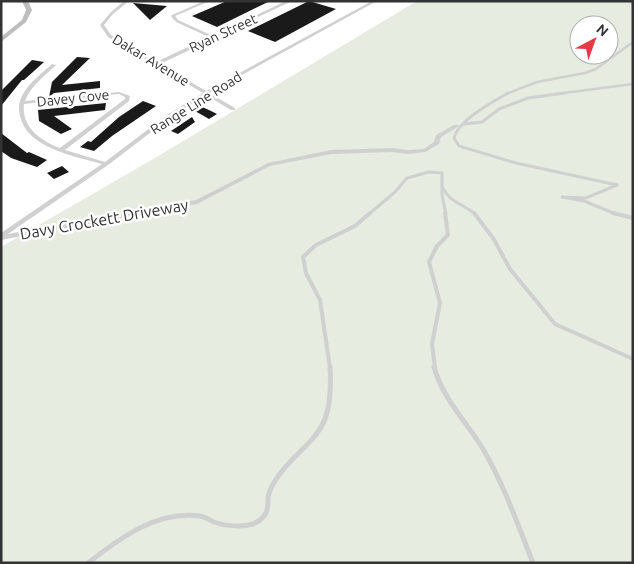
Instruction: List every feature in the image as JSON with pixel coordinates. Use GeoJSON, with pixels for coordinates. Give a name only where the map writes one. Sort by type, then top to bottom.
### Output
{"type":"FeatureCollection","features":[{"type":"Feature","properties":{"kind":"street"},"geometry":{"type":"LineString","coordinates":[[1,40],[24,21],[29,10],[25,1]]}},
{"type":"Feature","properties":{"kind":"street","name":"Dakar Avenue"},"geometry":{"type":"LineString","coordinates":[[127,1],[102,25],[109,36],[233,109]]}},
{"type":"Feature","properties":{"kind":"street"},"geometry":{"type":"LineString","coordinates":[[208,1],[173,16],[177,21],[214,38]]}},
{"type":"Feature","properties":{"kind":"street","name":"Ryan Street"},"geometry":{"type":"LineString","coordinates":[[156,64],[290,1]]}},
{"type":"Feature","properties":{"kind":"street","name":"Range Line Road"},"geometry":{"type":"LineString","coordinates":[[1,237],[106,164],[169,116],[206,93],[375,1]]}},
{"type":"Feature","properties":{"kind":"street"},"geometry":{"type":"LineString","coordinates":[[54,65],[28,89],[21,103],[22,118],[26,129],[46,144],[106,164]]}},
{"type":"Feature","properties":{"kind":"street","name":"Davey Cove"},"geometry":{"type":"LineString","coordinates":[[21,103],[119,93],[128,96],[127,100],[62,149]]}},
{"type":"Feature","properties":{"kind":"street","name":"Davy Crockett Driveway"},"geometry":{"type":"LineString","coordinates":[[1,237],[197,202],[268,165],[301,158],[331,152],[392,150],[408,152],[425,150],[437,143],[438,136],[456,126]]}},
{"type":"Feature","properties":{"kind":"lane"},"geometry":{"type":"LineString","coordinates":[[631,1],[633,6]]}},
{"type":"Feature","properties":{"kind":"lane"},"geometry":{"type":"LineString","coordinates":[[633,42],[596,69],[585,73],[537,82],[508,94],[476,112],[455,133],[454,138],[459,146],[516,164],[614,183],[617,185],[586,198],[562,197],[568,200],[575,198],[607,212],[633,218]]}},
{"type":"Feature","properties":{"kind":"lane"},"geometry":{"type":"LineString","coordinates":[[464,124],[482,122],[499,109],[528,98],[633,84]]}},
{"type":"Feature","properties":{"kind":"lane"},"geometry":{"type":"LineString","coordinates":[[88,563],[104,549],[130,534],[172,516],[201,516],[225,524],[240,525],[252,524],[268,513],[270,507],[268,499],[277,478],[318,432],[326,412],[330,394],[329,365],[320,300],[316,288],[304,269],[303,257],[322,242],[355,226],[395,192],[407,178],[439,171],[444,177],[441,184],[448,235],[435,247],[430,255],[429,262],[440,302],[440,311],[432,338],[434,368],[438,383],[445,395],[471,429],[487,458],[505,495],[533,563]]}},
{"type":"Feature","properties":{"kind":"lane"},"geometry":{"type":"LineString","coordinates":[[441,184],[451,200],[473,212],[493,238],[510,269],[555,324],[633,360]]}},
{"type":"Feature","properties":{"kind":"shaded area"},"geometry":{"type":"Polygon","coordinates":[[[417,1],[633,1],[633,563],[1,563],[1,247],[160,155],[417,1]]]}},
{"type":"Feature","properties":{"kind":"building"},"geometry":{"type":"Polygon","coordinates":[[[227,1],[270,1],[217,27],[192,16],[227,1]]]}},
{"type":"Feature","properties":{"kind":"building"},"geometry":{"type":"Polygon","coordinates":[[[309,1],[336,9],[275,42],[248,31],[309,1]]]}},
{"type":"Feature","properties":{"kind":"building"},"geometry":{"type":"Polygon","coordinates":[[[133,3],[167,6],[150,20],[133,3]]]}},
{"type":"Feature","properties":{"kind":"building"},"geometry":{"type":"Polygon","coordinates":[[[77,57],[90,58],[62,85],[100,81],[100,88],[54,93],[49,97],[52,82],[77,57]]]}},
{"type":"Feature","properties":{"kind":"building"},"geometry":{"type":"Polygon","coordinates":[[[32,60],[44,62],[22,80],[1,106],[1,91],[32,60]]]}},
{"type":"Feature","properties":{"kind":"building"},"geometry":{"type":"Polygon","coordinates":[[[143,101],[156,106],[112,136],[94,151],[80,147],[88,141],[91,142],[119,117],[143,101]]]}},
{"type":"Feature","properties":{"kind":"building"},"geometry":{"type":"Polygon","coordinates":[[[106,103],[105,110],[54,116],[72,129],[61,134],[39,121],[38,110],[106,103]]]}},
{"type":"Feature","properties":{"kind":"building"},"geometry":{"type":"Polygon","coordinates":[[[202,107],[217,114],[209,119],[195,111],[202,107]]]}},
{"type":"Feature","properties":{"kind":"building"},"geometry":{"type":"Polygon","coordinates":[[[192,117],[195,122],[178,134],[171,131],[192,117]]]}},
{"type":"Feature","properties":{"kind":"building"},"geometry":{"type":"Polygon","coordinates":[[[1,133],[27,153],[29,152],[47,160],[37,167],[11,158],[1,151],[1,133]]]}},
{"type":"Feature","properties":{"kind":"building"},"geometry":{"type":"Polygon","coordinates":[[[62,166],[69,172],[54,179],[47,173],[62,166]]]}}]}
